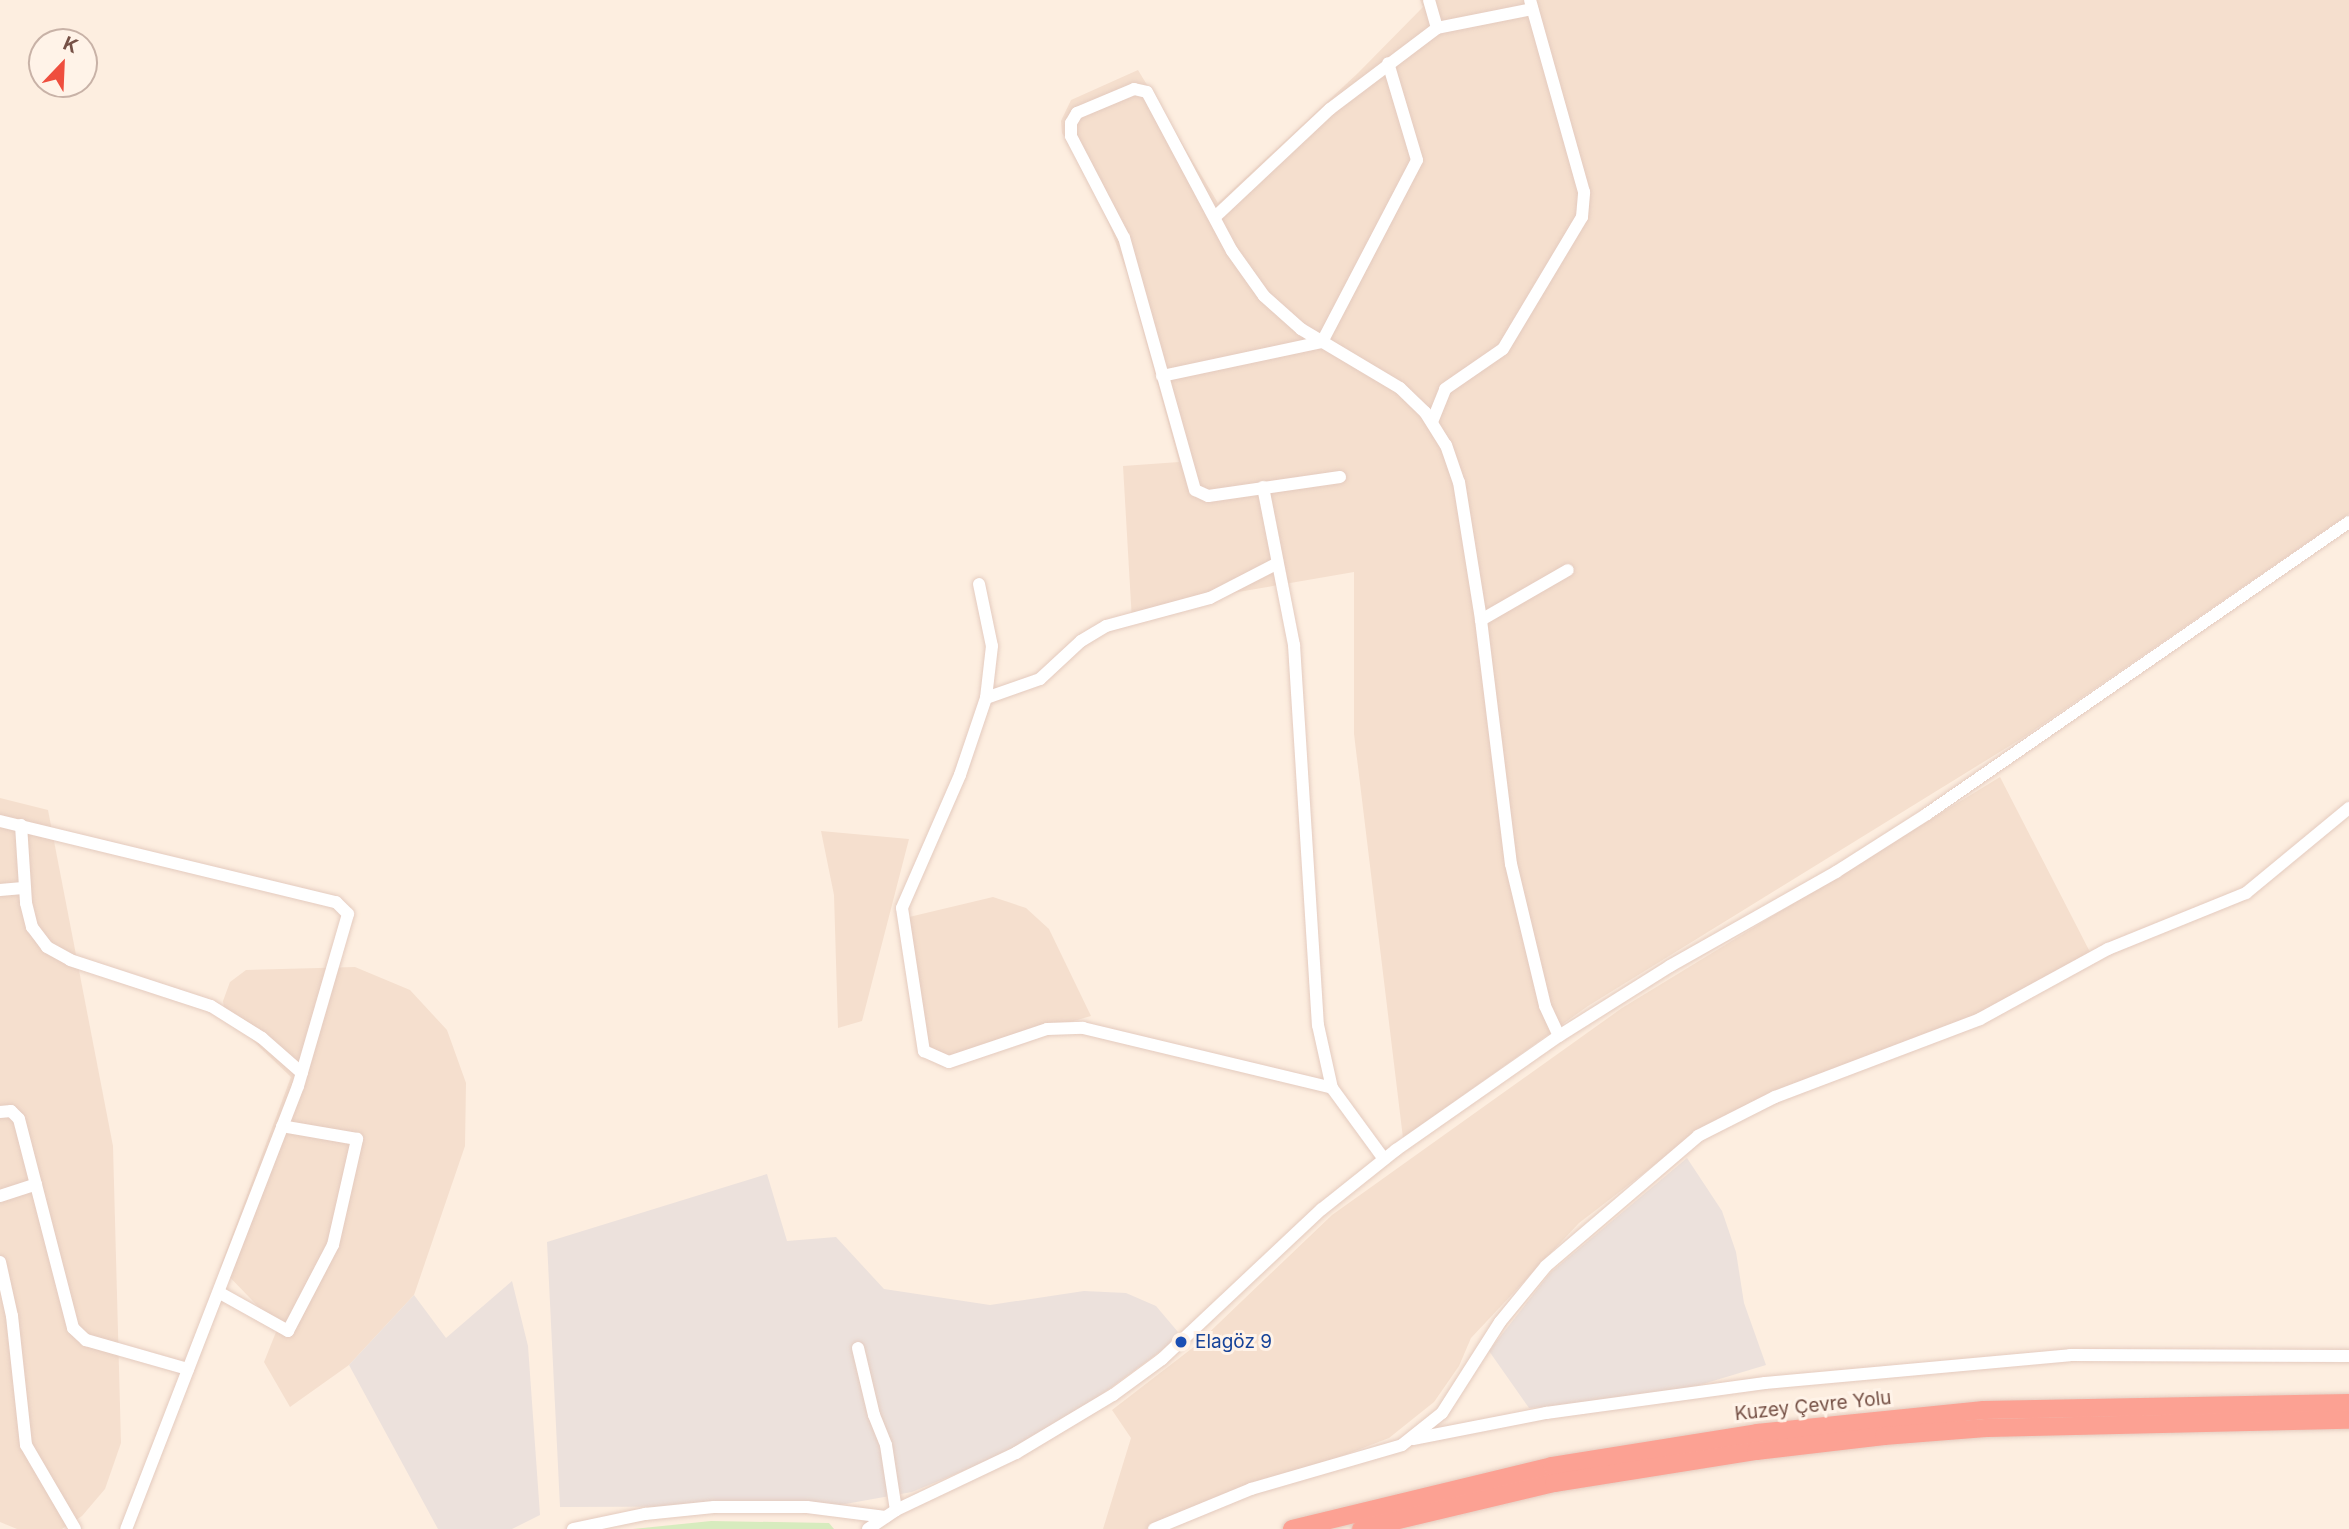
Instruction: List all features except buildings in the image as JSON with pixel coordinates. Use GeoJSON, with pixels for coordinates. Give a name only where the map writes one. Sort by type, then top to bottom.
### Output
{"type":"FeatureCollection","features":[{"type":"Feature","properties":{"kind":"highway","name":"Kuzey Çevre Yolu"},"geometry":{"type":"LineString","coordinates":[[1292,1529],[1552,1466],[1757,1433],[1984,1410],[2349,1403]]}},
{"type":"Feature","properties":{"kind":"highway","name":"Kuzey Çevre Yolu"},"geometry":{"type":"LineString","coordinates":[[1361,1529],[1554,1483],[1846,1440],[1986,1428],[2349,1420]]}},
{"type":"Feature","properties":{"kind":"street"},"geometry":{"type":"LineString","coordinates":[[1429,0],[1437,28]]}},
{"type":"Feature","properties":{"kind":"street"},"geometry":{"type":"LineString","coordinates":[[1216,216],[1330,108],[1437,28],[1531,5],[1584,192],[1582,217],[1503,349],[1445,389],[1432,422]]}},
{"type":"Feature","properties":{"kind":"street"},"geometry":{"type":"LineString","coordinates":[[1322,342],[1418,160],[1388,63]]}},
{"type":"Feature","properties":{"kind":"street"},"geometry":{"type":"LineString","coordinates":[[1340,477],[1208,496],[1195,490],[1116,215],[1071,136],[1074,117],[1134,89],[1147,92],[1242,267],[1264,296],[1322,342],[1393,382],[1432,422],[1459,482],[1480,620],[1511,864],[1545,1006],[1559,1036]]}},
{"type":"Feature","properties":{"kind":"street"},"geometry":{"type":"LineString","coordinates":[[1162,376],[1322,342]]}},
{"type":"Feature","properties":{"kind":"street"},"geometry":{"type":"LineString","coordinates":[[1263,487],[1294,645],[1309,939],[1318,1025],[1332,1087],[1384,1159]]}},
{"type":"Feature","properties":{"kind":"street"},"geometry":{"type":"LineString","coordinates":[[868,1529],[891,1514],[1016,1453],[1138,1378],[1212,1316],[1322,1209],[1384,1159],[1559,1036],[1927,814],[2349,522]]}},
{"type":"Feature","properties":{"kind":"street"},"geometry":{"type":"LineString","coordinates":[[986,698],[1040,679],[1081,641],[1106,626],[1210,598],[1276,564]]}},
{"type":"Feature","properties":{"kind":"street"},"geometry":{"type":"LineString","coordinates":[[1480,620],[1568,570]]}},
{"type":"Feature","properties":{"kind":"street"},"geometry":{"type":"LineString","coordinates":[[979,584],[992,646],[986,698],[960,775],[902,908],[922,1046],[929,1055],[949,1062],[1047,1029],[1083,1028],[1332,1087]]}},
{"type":"Feature","properties":{"kind":"street"},"geometry":{"type":"LineString","coordinates":[[1413,1439],[1451,1401],[1487,1340],[1546,1266],[1698,1136],[1775,1097],[1980,1019],[2087,958],[2246,893],[2349,808]]}},
{"type":"Feature","properties":{"kind":"street"},"geometry":{"type":"LineString","coordinates":[[0,821],[344,907],[348,921],[302,1073],[126,1529]]}},
{"type":"Feature","properties":{"kind":"street"},"geometry":{"type":"LineString","coordinates":[[21,825],[23,888],[32,927],[54,952],[211,1006],[262,1038],[302,1073]]}},
{"type":"Feature","properties":{"kind":"street"},"geometry":{"type":"LineString","coordinates":[[0,890],[23,888]]}},
{"type":"Feature","properties":{"kind":"street"},"geometry":{"type":"LineString","coordinates":[[0,1112],[11,1111],[19,1118],[73,1328],[86,1340],[188,1369]]}},
{"type":"Feature","properties":{"kind":"street"},"geometry":{"type":"LineString","coordinates":[[219,1293],[288,1331],[333,1245],[357,1139],[282,1126]]}},
{"type":"Feature","properties":{"kind":"street"},"geometry":{"type":"LineString","coordinates":[[0,1196],[36,1184]]}},
{"type":"Feature","properties":{"kind":"street"},"geometry":{"type":"LineString","coordinates":[[0,1262],[12,1316],[26,1445],[75,1529]]}},
{"type":"Feature","properties":{"kind":"street"},"geometry":{"type":"LineString","coordinates":[[858,1348],[874,1415],[886,1445],[891,1514]]}},
{"type":"Feature","properties":{"kind":"street"},"geometry":{"type":"LineString","coordinates":[[1154,1529],[1251,1489],[1413,1439],[1546,1413],[1765,1383],[2070,1355],[2349,1356]]}},
{"type":"Feature","properties":{"kind":"street"},"geometry":{"type":"LineString","coordinates":[[573,1529],[645,1514],[745,1506],[807,1507],[891,1514]]}},
{"type":"Feature","properties":{"kind":"shaded area"},"geometry":{"type":"Polygon","coordinates":[[[1420,0],[2349,0],[2349,514],[2024,737],[1588,1006],[1403,1138],[1354,734],[1354,572],[1238,592],[1132,621],[1123,466],[1179,462],[1127,273],[1093,182],[1062,133],[1061,121],[1071,100],[1138,70],[1218,203],[1358,73],[1423,7],[1420,0]]]}},
{"type":"Feature","properties":{"kind":"shaded area"},"geometry":{"type":"Polygon","coordinates":[[[2000,777],[2091,954],[1969,1026],[1691,1137],[1579,1223],[1471,1338],[1459,1366],[1434,1402],[1389,1438],[1151,1529],[1103,1529],[1131,1438],[1112,1410],[1195,1346],[1332,1215],[1622,1008],[2000,777]]]}},
{"type":"Feature","properties":{"kind":"shaded area"},"geometry":{"type":"Polygon","coordinates":[[[0,798],[48,810],[113,1146],[121,1443],[105,1489],[82,1516],[62,1529],[17,1529],[0,1522],[0,798]]]}},
{"type":"Feature","properties":{"kind":"shaded area"},"geometry":{"type":"Polygon","coordinates":[[[821,831],[909,839],[862,1021],[838,1028],[834,895],[821,831]]]}},
{"type":"Feature","properties":{"kind":"shaded area"},"geometry":{"type":"Polygon","coordinates":[[[993,897],[1026,908],[1049,929],[1091,1016],[951,1056],[929,1051],[905,918],[993,897]]]}},
{"type":"Feature","properties":{"kind":"shaded area"},"geometry":{"type":"Polygon","coordinates":[[[355,967],[410,990],[447,1030],[466,1083],[465,1146],[414,1295],[349,1365],[290,1407],[264,1362],[278,1327],[220,1267],[291,1077],[225,1014],[223,1001],[230,982],[246,970],[355,967]]]}},
{"type":"Feature","properties":{"kind":"shaded area"},"geometry":{"type":"Polygon","coordinates":[[[1687,1158],[1722,1211],[1736,1252],[1744,1303],[1766,1365],[1650,1400],[1529,1408],[1489,1351],[1550,1273],[1687,1158]]]}},
{"type":"Feature","properties":{"kind":"shaded area"},"geometry":{"type":"Polygon","coordinates":[[[767,1174],[787,1241],[836,1237],[884,1289],[990,1305],[1084,1291],[1126,1293],[1156,1306],[1178,1332],[1169,1345],[1094,1400],[1004,1454],[912,1492],[834,1506],[560,1507],[547,1242],[767,1174]]]}},
{"type":"Feature","properties":{"kind":"shaded area"},"geometry":{"type":"Polygon","coordinates":[[[512,1281],[528,1346],[540,1515],[512,1529],[438,1529],[349,1365],[414,1295],[446,1338],[512,1281]]]}},
{"type":"Feature","properties":{"kind":"green space"},"geometry":{"type":"Polygon","coordinates":[[[711,1521],[829,1523],[834,1529],[633,1529],[711,1521]]]}},
{"type":"Feature","properties":{"kind":"place","name":"Elagöz 9"},"geometry":{"type":"Point","coordinates":[1181,1342]}}]}
